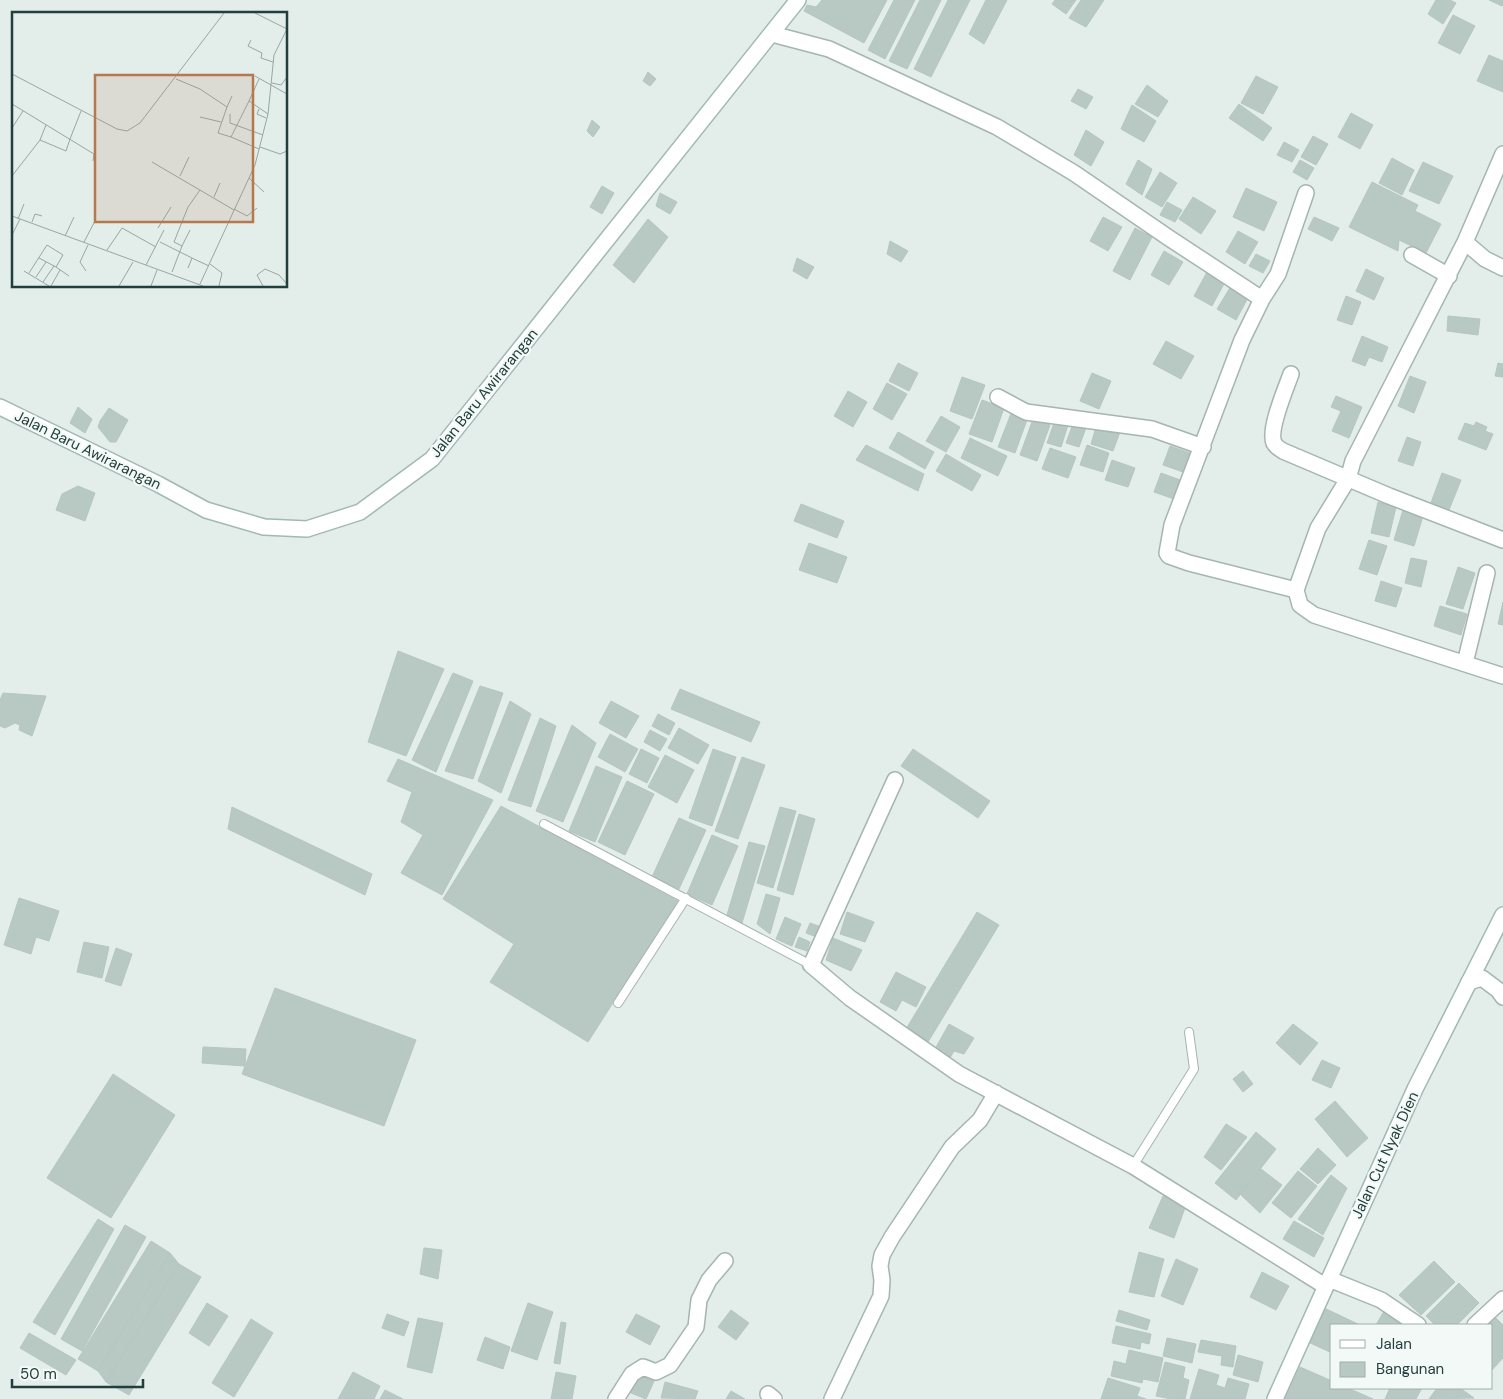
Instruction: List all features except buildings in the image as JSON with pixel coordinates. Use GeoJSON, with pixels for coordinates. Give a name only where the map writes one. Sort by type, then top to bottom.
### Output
{"type":"FeatureCollection","features":[{"type":"Feature","properties":{"kind":"street","name":"Jalan Baru Awirarangan"},"geometry":{"type":"LineString","coordinates":[[0,407],[158,484],[206,510],[264,527],[308,529],[360,512],[432,459],[798,0]]}},
{"type":"Feature","properties":{"kind":"street"},"geometry":{"type":"LineString","coordinates":[[772,34],[829,49],[997,127],[1074,173],[1262,299]]}},
{"type":"Feature","properties":{"kind":"street"},"geometry":{"type":"LineString","coordinates":[[1503,154],[1449,276],[1353,461],[1348,479],[1318,528],[1296,590],[1300,605],[1314,615],[1503,676]]}},
{"type":"Feature","properties":{"kind":"street"},"geometry":{"type":"LineString","coordinates":[[1296,590],[1189,563],[1169,556],[1167,548],[1172,525],[1242,340],[1262,299],[1278,274],[1306,193]]}},
{"type":"Feature","properties":{"kind":"street"},"geometry":{"type":"LineString","coordinates":[[1465,242],[1485,259],[1503,268]]}},
{"type":"Feature","properties":{"kind":"street"},"geometry":{"type":"LineString","coordinates":[[1412,256],[1449,276]]}},
{"type":"Feature","properties":{"kind":"street"},"geometry":{"type":"LineString","coordinates":[[1291,374],[1277,411],[1273,434],[1275,444],[1283,451],[1348,479],[1503,540]]}},
{"type":"Feature","properties":{"kind":"street"},"geometry":{"type":"LineString","coordinates":[[998,397],[1026,412],[1152,429],[1203,447]]}},
{"type":"Feature","properties":{"kind":"street"},"geometry":{"type":"LineString","coordinates":[[1465,663],[1487,573]]}},
{"type":"Feature","properties":{"kind":"street"},"geometry":{"type":"LineString","coordinates":[[895,780],[811,965],[850,998],[959,1074],[1133,1166],[1327,1282],[1381,1300],[1417,1324]]}},
{"type":"Feature","properties":{"kind":"street","name":"Jalan Cut Nyak Dien"},"geometry":{"type":"LineString","coordinates":[[1275,1399],[1415,1089],[1503,915]]}},
{"type":"Feature","properties":{"kind":"street"},"geometry":{"type":"LineString","coordinates":[[1469,982],[1482,978],[1498,990],[1503,997]]}},
{"type":"Feature","properties":{"kind":"street"},"geometry":{"type":"LineString","coordinates":[[832,1399],[881,1296],[882,1280],[880,1266],[882,1255],[892,1236],[952,1147],[980,1120],[996,1093]]}},
{"type":"Feature","properties":{"kind":"street"},"geometry":{"type":"LineString","coordinates":[[616,1399],[621,1388],[632,1374],[643,1366],[656,1372],[670,1365],[696,1327],[699,1300],[709,1280],[726,1262]]}},
{"type":"Feature","properties":{"kind":"street"},"geometry":{"type":"LineString","coordinates":[[1476,1324],[1503,1299]]}},
{"type":"Feature","properties":{"kind":"lane"},"geometry":{"type":"LineString","coordinates":[[544,824],[811,965]]}},
{"type":"Feature","properties":{"kind":"lane"},"geometry":{"type":"LineString","coordinates":[[618,1003],[686,898]]}},
{"type":"Feature","properties":{"kind":"lane"},"geometry":{"type":"LineString","coordinates":[[1133,1166],[1194,1069],[1189,1032]]}}]}
